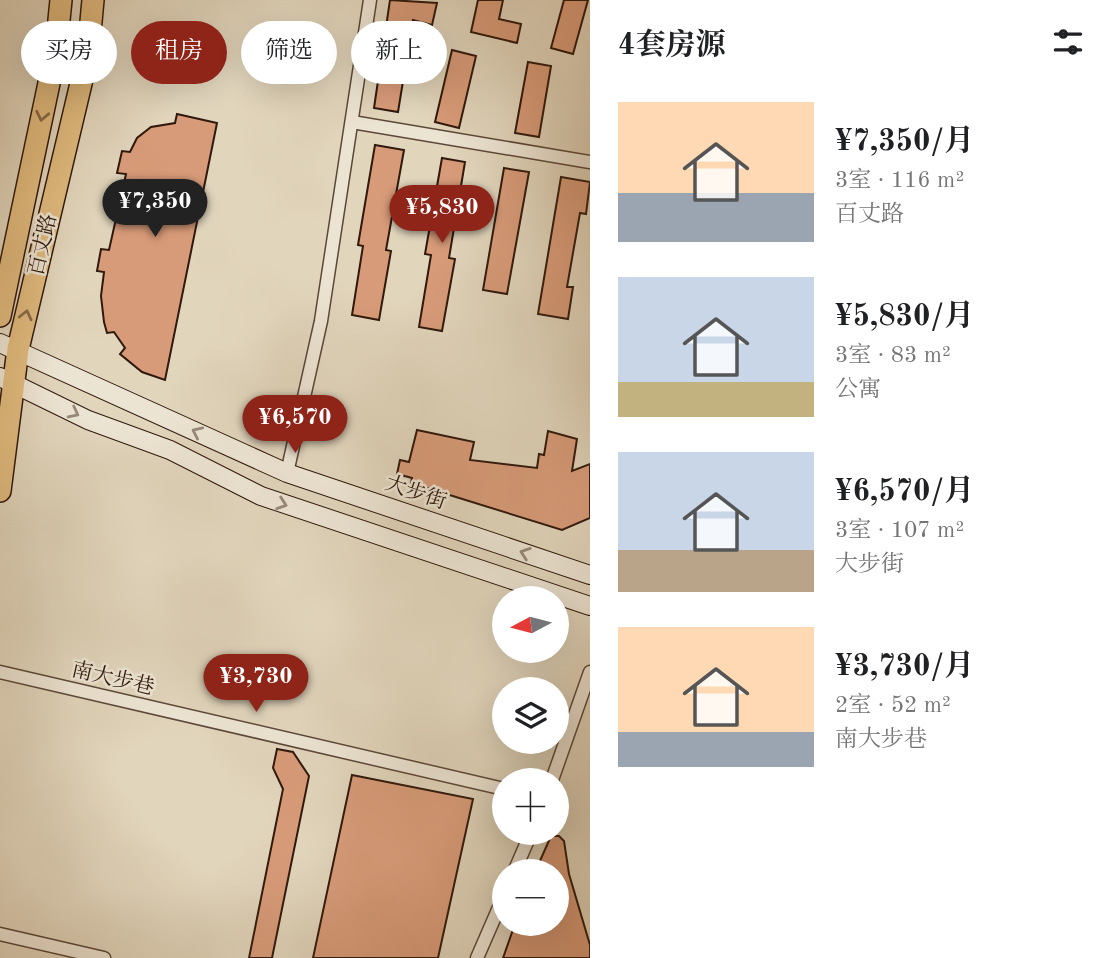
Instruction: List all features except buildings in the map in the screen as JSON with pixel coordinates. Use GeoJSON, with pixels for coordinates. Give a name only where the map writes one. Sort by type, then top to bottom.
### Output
{"type":"FeatureCollection","features":[{"type":"Feature","properties":{"kind":"main road","name":"百丈路"},"geometry":{"type":"LineString","coordinates":[[0,316],[56,50],[61,0]]}},
{"type":"Feature","properties":{"kind":"main road","name":"百丈路"},"geometry":{"type":"LineString","coordinates":[[0,491],[9,346],[88,54],[93,0]]}},
{"type":"Feature","properties":{"kind":"main road","name":"大步街"},"geometry":{"type":"LineString","coordinates":[[9,346],[287,473],[590,575]]}},
{"type":"Feature","properties":{"kind":"main road"},"geometry":{"type":"LineString","coordinates":[[7,379],[88,420],[170,450],[261,496],[590,606]]}},
{"type":"Feature","properties":{"kind":"street"},"geometry":{"type":"LineString","coordinates":[[287,473],[321,321],[370,0]]}},
{"type":"Feature","properties":{"kind":"street"},"geometry":{"type":"LineString","coordinates":[[352,122],[590,162]]}},
{"type":"Feature","properties":{"kind":"street","name":"南大步巷"},"geometry":{"type":"LineString","coordinates":[[0,672],[492,786]]}},
{"type":"Feature","properties":{"kind":"street"},"geometry":{"type":"LineString","coordinates":[[556,768],[590,672]]}},
{"type":"Feature","properties":{"kind":"street"},"geometry":{"type":"LineString","coordinates":[[477,958],[492,924]]}},
{"type":"Feature","properties":{"kind":"street"},"geometry":{"type":"LineString","coordinates":[[0,934],[104,958]]}}]}
